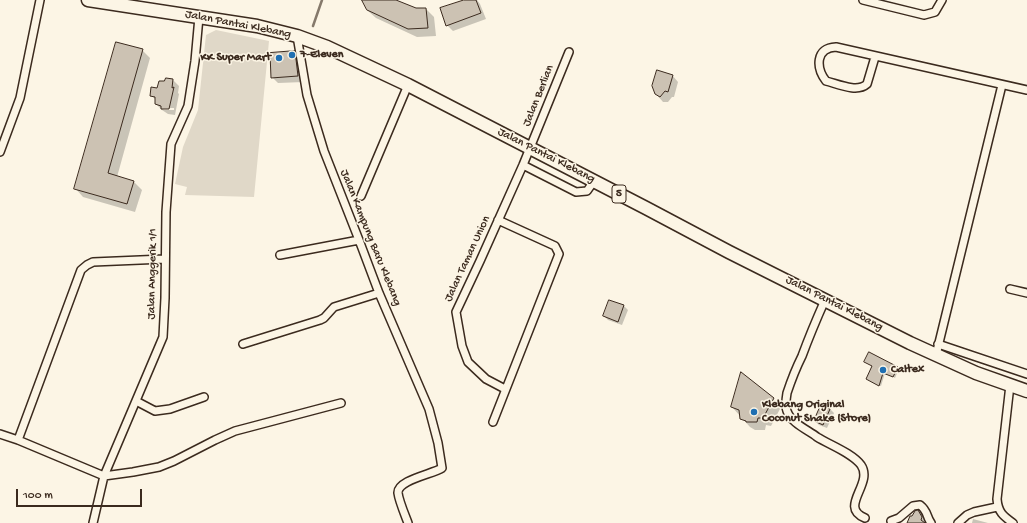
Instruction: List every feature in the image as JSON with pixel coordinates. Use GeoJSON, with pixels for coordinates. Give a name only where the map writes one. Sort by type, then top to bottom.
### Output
{"type":"FeatureCollection","features":[{"type":"Feature","properties":{"kind":"highway","name":"Jalan Pantai Klebang"},"geometry":{"type":"LineString","coordinates":[[88,0],[257,26],[297,36],[327,47],[408,85],[728,252],[825,300],[937,349],[976,373],[1027,391]]}},
{"type":"Feature","properties":{"kind":"street"},"geometry":{"type":"LineString","coordinates":[[0,152],[20,98],[40,0]]}},
{"type":"Feature","properties":{"kind":"street"},"geometry":{"type":"LineString","coordinates":[[863,0],[924,15],[935,12],[942,0]]}},
{"type":"Feature","properties":{"kind":"street","name":"Jalan Anggerik 1/1"},"geometry":{"type":"LineString","coordinates":[[92,523],[104,476],[163,337],[165,298],[164,259],[171,144],[188,106],[195,61],[199,16]]}},
{"type":"Feature","properties":{"kind":"street","name":"Jalan Kampung Baru Klebang"},"geometry":{"type":"LineString","coordinates":[[297,36],[307,95],[324,151],[379,293],[429,409],[438,444],[442,468],[436,472],[409,480],[400,487],[398,492],[408,523]]}},
{"type":"Feature","properties":{"kind":"street"},"geometry":{"type":"LineString","coordinates":[[875,57],[867,84],[862,88],[854,88],[826,81],[820,71],[820,55],[827,49],[836,47],[1027,90]]}},
{"type":"Feature","properties":{"kind":"street","name":"Jalan Berlian"},"geometry":{"type":"LineString","coordinates":[[530,148],[569,52]]}},
{"type":"Feature","properties":{"kind":"street"},"geometry":{"type":"LineString","coordinates":[[361,196],[408,85]]}},
{"type":"Feature","properties":{"kind":"street"},"geometry":{"type":"LineString","coordinates":[[1002,85],[937,349],[1027,374]]}},
{"type":"Feature","properties":{"kind":"street","name":"Jalan Taman Union"},"geometry":{"type":"LineString","coordinates":[[506,389],[486,379],[468,362],[462,346],[456,312],[530,148]]}},
{"type":"Feature","properties":{"kind":"street"},"geometry":{"type":"LineString","coordinates":[[522,165],[576,192],[587,191],[594,181]]}},
{"type":"Feature","properties":{"kind":"street"},"geometry":{"type":"LineString","coordinates":[[494,422],[559,254],[555,246],[498,220]]}},
{"type":"Feature","properties":{"kind":"street"},"geometry":{"type":"LineString","coordinates":[[280,255],[359,240]]}},
{"type":"Feature","properties":{"kind":"street"},"geometry":{"type":"LineString","coordinates":[[18,440],[81,270],[93,262],[164,259]]}},
{"type":"Feature","properties":{"kind":"street"},"geometry":{"type":"LineString","coordinates":[[1010,289],[1027,293]]}},
{"type":"Feature","properties":{"kind":"street"},"geometry":{"type":"LineString","coordinates":[[243,344],[320,320],[324,318],[334,307],[379,293]]}},
{"type":"Feature","properties":{"kind":"street"},"geometry":{"type":"LineString","coordinates":[[825,300],[790,385],[786,403],[787,412],[792,419],[828,443],[853,457],[861,465],[864,472],[864,480],[855,499],[854,507],[860,516],[866,518]]}},
{"type":"Feature","properties":{"kind":"street"},"geometry":{"type":"LineString","coordinates":[[1010,386],[997,490],[997,507],[1003,516],[1013,523]]}},
{"type":"Feature","properties":{"kind":"street"},"geometry":{"type":"LineString","coordinates":[[136,401],[155,411],[170,409],[204,397]]}},
{"type":"Feature","properties":{"kind":"street"},"geometry":{"type":"LineString","coordinates":[[0,434],[104,476],[159,467],[235,431],[341,403]]}},
{"type":"Feature","properties":{"kind":"street"},"geometry":{"type":"LineString","coordinates":[[891,521],[899,518],[913,506],[920,505],[927,512],[931,523]]}},
{"type":"Feature","properties":{"kind":"street"},"geometry":{"type":"LineString","coordinates":[[958,523],[967,515],[974,512],[997,507]]}},
{"type":"Feature","properties":{"kind":"shaded area"},"geometry":{"type":"Polygon","coordinates":[[[216,30],[269,41],[254,197],[185,195],[187,187],[175,184],[183,147],[198,110],[206,35],[216,30]]]}},
{"type":"Feature","properties":{"kind":"building"},"geometry":{"type":"Polygon","coordinates":[[[362,0],[396,0],[416,8],[426,8],[428,28],[408,29],[367,10],[362,0]]]}},
{"type":"Feature","properties":{"kind":"building"},"geometry":{"type":"Polygon","coordinates":[[[464,0],[476,0],[481,13],[446,26],[440,8],[464,0]]]}},
{"type":"Feature","properties":{"kind":"building"},"geometry":{"type":"Polygon","coordinates":[[[116,42],[143,49],[108,173],[134,181],[127,204],[74,189],[116,42]]]}},
{"type":"Feature","properties":{"kind":"building"},"geometry":{"type":"Polygon","coordinates":[[[295,51],[298,76],[271,78],[270,53],[295,51]]]}},
{"type":"Feature","properties":{"kind":"building"},"geometry":{"type":"Polygon","coordinates":[[[657,70],[673,75],[668,92],[665,91],[660,97],[655,94],[652,86],[657,70]]]}},
{"type":"Feature","properties":{"kind":"building"},"geometry":{"type":"Polygon","coordinates":[[[166,78],[173,79],[172,88],[174,87],[169,109],[161,109],[161,106],[155,104],[155,97],[150,96],[151,87],[157,88],[159,81],[164,81],[166,78]]]}},
{"type":"Feature","properties":{"kind":"building"},"geometry":{"type":"Polygon","coordinates":[[[609,300],[624,305],[618,322],[603,316],[609,300]]]}},
{"type":"Feature","properties":{"kind":"building","name":"Caltex"},"geometry":{"type":"Polygon","coordinates":[[[869,352],[898,367],[893,377],[883,373],[879,386],[866,379],[872,366],[864,362],[869,352]]]}},
{"type":"Feature","properties":{"kind":"building"},"geometry":{"type":"Polygon","coordinates":[[[741,372],[774,398],[763,418],[758,418],[757,422],[746,422],[740,419],[739,410],[731,407],[741,372]]]}},
{"type":"Feature","properties":{"kind":"building"},"geometry":{"type":"Polygon","coordinates":[[[821,405],[830,409],[823,425],[814,421],[821,405]]]}},
{"type":"Feature","properties":{"kind":"building"},"geometry":{"type":"Polygon","coordinates":[[[918,510],[922,517],[921,520],[925,523],[907,523],[910,516],[918,510]]]}},
{"type":"Feature","properties":{"kind":"waterway"},"geometry":{"type":"LineString","coordinates":[[313,26],[322,0]]}},
{"type":"Feature","properties":{"kind":"place","name":"7-Eleven"},"geometry":{"type":"Point","coordinates":[292,55]}},
{"type":"Feature","properties":{"kind":"place","name":"KK Super Mart"},"geometry":{"type":"Point","coordinates":[279,58]}},
{"type":"Feature","properties":{"kind":"place","name":"Caltex"},"geometry":{"type":"Point","coordinates":[883,370]}},
{"type":"Feature","properties":{"kind":"place","name":"Klebang Original Coconut Shake (Store)"},"geometry":{"type":"Point","coordinates":[754,412]}}]}
